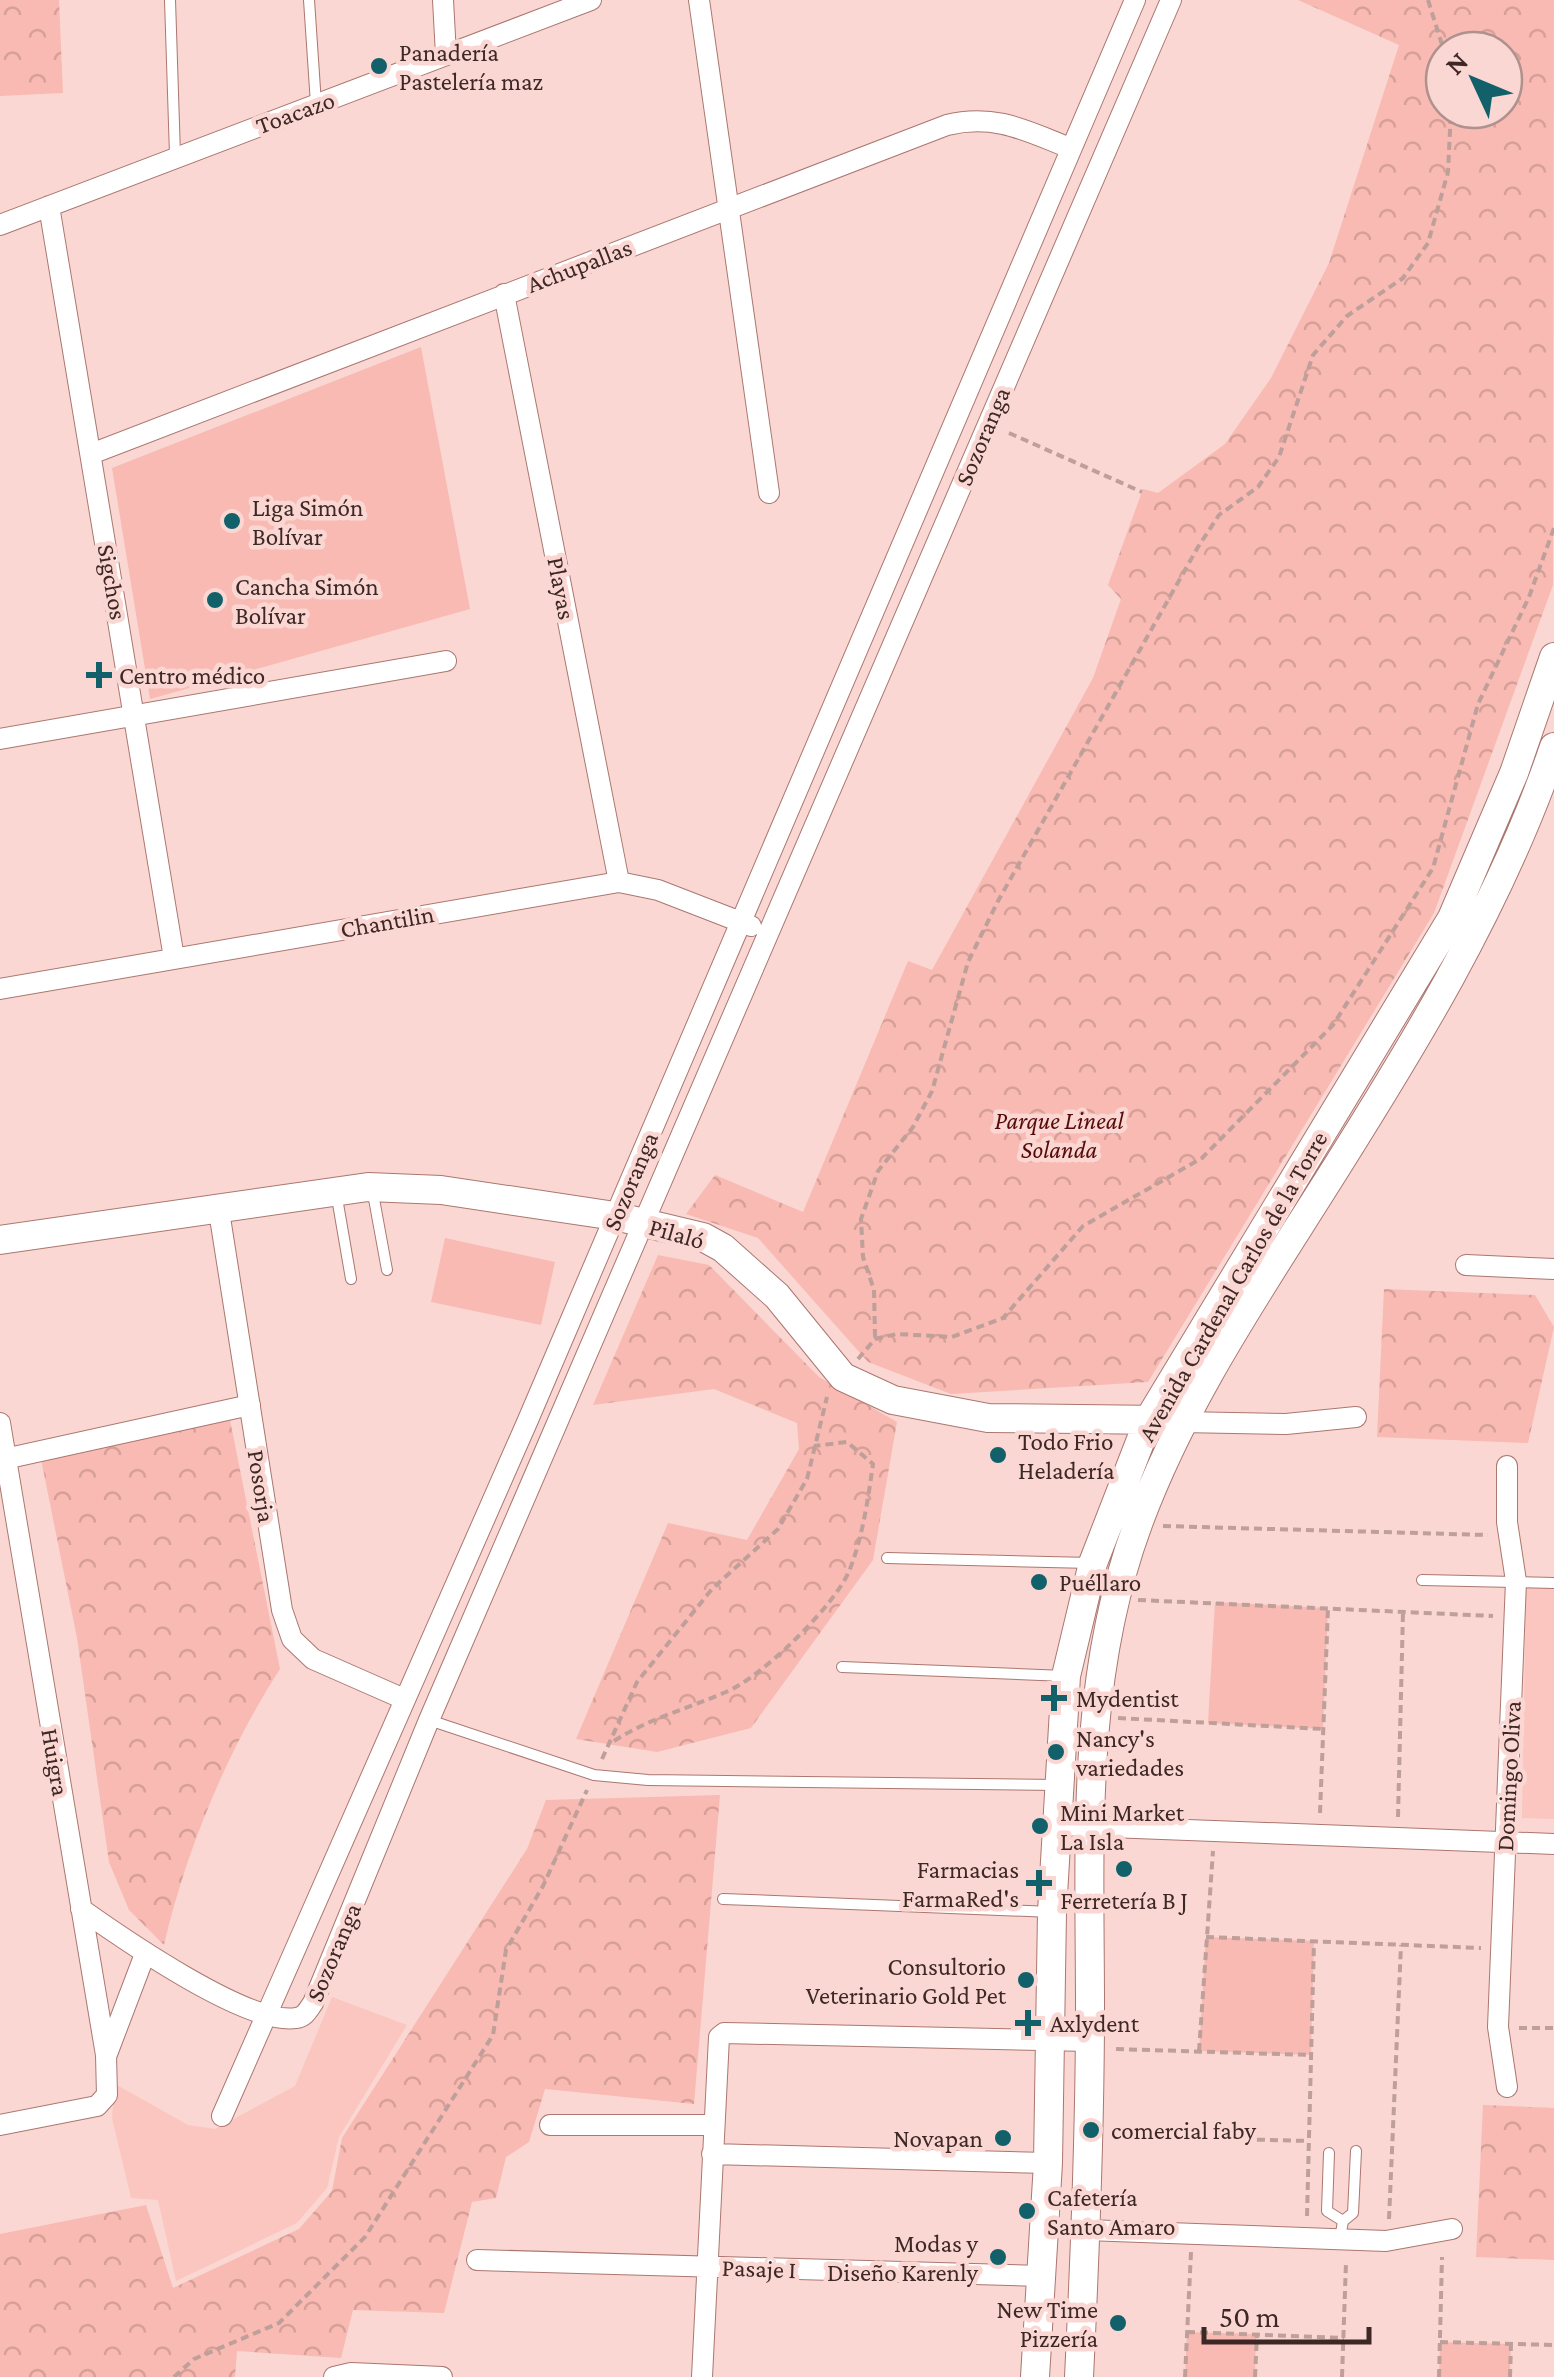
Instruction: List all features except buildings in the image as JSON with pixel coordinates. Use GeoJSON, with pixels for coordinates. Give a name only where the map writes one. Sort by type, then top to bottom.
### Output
{"type":"FeatureCollection","features":[{"type":"Feature","properties":{"kind":"street"},"geometry":{"type":"LineString","coordinates":[[444,0],[446,55]]}},
{"type":"Feature","properties":{"kind":"street","name":"Toacazo"},"geometry":{"type":"LineString","coordinates":[[0,225],[591,0]]}},
{"type":"Feature","properties":{"kind":"street"},"geometry":{"type":"LineString","coordinates":[[699,0],[768,493]]}},
{"type":"Feature","properties":{"kind":"street","name":"Sozoranga"},"geometry":{"type":"LineString","coordinates":[[1135,0],[528,1420],[265,2015],[294,2019],[304,2016],[313,2004],[430,1720],[646,1223],[767,932],[1171,0]]}},
{"type":"Feature","properties":{"kind":"street","name":"Achupallas"},"geometry":{"type":"LineString","coordinates":[[91,454],[728,206],[974,118],[1000,120],[1070,148]]}},
{"type":"Feature","properties":{"kind":"street","name":"Sigchos"},"geometry":{"type":"LineString","coordinates":[[49,206],[174,958]]}},
{"type":"Feature","properties":{"kind":"street","name":"Playas"},"geometry":{"type":"LineString","coordinates":[[504,294],[620,882]]}},
{"type":"Feature","properties":{"kind":"street","name":"Avenida Cardenal Carlos de la Torre"},"geometry":{"type":"LineString","coordinates":[[1035,2377],[1048,2163],[1058,1786],[1066,1676],[1092,1563],[1149,1419],[1452,918],[1514,772],[1554,657]]}},
{"type":"Feature","properties":{"kind":"street"},"geometry":{"type":"LineString","coordinates":[[0,738],[446,662]]}},
{"type":"Feature","properties":{"kind":"street","name":"Avenida Cardenal Carlos de la Torre"},"geometry":{"type":"LineString","coordinates":[[1078,2377],[1094,2044],[1090,1826],[1097,1679],[1114,1600],[1138,1524],[1181,1422],[1475,935],[1554,746]]}},
{"type":"Feature","properties":{"kind":"street","name":"Chantilin"},"geometry":{"type":"LineString","coordinates":[[0,989],[620,882],[658,890],[767,932]]}},
{"type":"Feature","properties":{"kind":"street","name":"Pilaló"},"geometry":{"type":"LineString","coordinates":[[0,1240],[336,1190],[441,1190],[615,1216],[704,1237],[723,1248],[777,1296],[843,1377],[893,1400],[988,1418],[1286,1424],[1356,1416]]}},
{"type":"Feature","properties":{"kind":"street","name":"Posorja"},"geometry":{"type":"LineString","coordinates":[[218,1206],[282,1610],[292,1639],[312,1659],[404,1699]]}},
{"type":"Feature","properties":{"kind":"street"},"geometry":{"type":"LineString","coordinates":[[1466,1265],[1554,1268]]}},
{"type":"Feature","properties":{"kind":"street"},"geometry":{"type":"LineString","coordinates":[[2,1460],[250,1405]]}},
{"type":"Feature","properties":{"kind":"street"},"geometry":{"type":"LineString","coordinates":[[528,1420],[554,1434]]}},
{"type":"Feature","properties":{"kind":"street","name":"Huigra"},"geometry":{"type":"LineString","coordinates":[[0,1423],[2,1460],[106,2055],[103,2101],[0,2124]]}},
{"type":"Feature","properties":{"kind":"street","name":"Domingo Oliva"},"geometry":{"type":"LineString","coordinates":[[1506,1466],[1507,1522],[1516,1581],[1498,2028],[1508,2087]]}},
{"type":"Feature","properties":{"kind":"street"},"geometry":{"type":"LineString","coordinates":[[1058,1826],[1554,1844]]}},
{"type":"Feature","properties":{"kind":"street"},"geometry":{"type":"LineString","coordinates":[[82,1909],[145,1954],[265,2015],[222,2116]]}},
{"type":"Feature","properties":{"kind":"street"},"geometry":{"type":"LineString","coordinates":[[106,2055],[145,1954]]}},
{"type":"Feature","properties":{"kind":"street"},"geometry":{"type":"LineString","coordinates":[[702,2377],[717,2042],[724,2033],[1094,2044]]}},
{"type":"Feature","properties":{"kind":"street"},"geometry":{"type":"LineString","coordinates":[[550,2124],[713,2125]]}},
{"type":"Feature","properties":{"kind":"street"},"geometry":{"type":"LineString","coordinates":[[712,2154],[1048,2163]]}},
{"type":"Feature","properties":{"kind":"street"},"geometry":{"type":"LineString","coordinates":[[1086,2230],[1386,2241],[1452,2229]]}},
{"type":"Feature","properties":{"kind":"street","name":"Pasaje I"},"geometry":{"type":"LineString","coordinates":[[477,2260],[1041,2276]]}},
{"type":"Feature","properties":{"kind":"street"},"geometry":{"type":"LineString","coordinates":[[336,2376],[442,2377]]}},
{"type":"Feature","properties":{"kind":"lane"},"geometry":{"type":"LineString","coordinates":[[170,0],[175,156]]}},
{"type":"Feature","properties":{"kind":"lane"},"geometry":{"type":"LineString","coordinates":[[308,0],[316,105]]}},
{"type":"Feature","properties":{"kind":"lane"},"geometry":{"type":"LineString","coordinates":[[372,1187],[387,1270]]}},
{"type":"Feature","properties":{"kind":"lane"},"geometry":{"type":"LineString","coordinates":[[336,1190],[350,1279]]}},
{"type":"Feature","properties":{"kind":"lane"},"geometry":{"type":"LineString","coordinates":[[887,1558],[1092,1563]]}},
{"type":"Feature","properties":{"kind":"lane"},"geometry":{"type":"LineString","coordinates":[[1422,1580],[1554,1584]]}},
{"type":"Feature","properties":{"kind":"lane"},"geometry":{"type":"LineString","coordinates":[[842,1666],[1066,1676]]}},
{"type":"Feature","properties":{"kind":"lane"},"geometry":{"type":"LineString","coordinates":[[430,1720],[594,1775],[1058,1786]]}},
{"type":"Feature","properties":{"kind":"lane"},"geometry":{"type":"LineString","coordinates":[[723,1899],[1052,1912]]}},
{"type":"Feature","properties":{"kind":"lane"},"geometry":{"type":"LineString","coordinates":[[1343,2238],[1353,2213],[1356,2151]]}},
{"type":"Feature","properties":{"kind":"lane"},"geometry":{"type":"LineString","coordinates":[[1329,2153],[1327,2211],[1343,2238]]}},
{"type":"Feature","properties":{"kind":"path"},"geometry":{"type":"LineString","coordinates":[[1428,0],[1437,30]]}},
{"type":"Feature","properties":{"kind":"path"},"geometry":{"type":"LineString","coordinates":[[875,1339],[874,1290],[863,1257],[861,1219],[878,1171],[913,1127],[932,1091],[968,962],[1198,546],[1219,515],[1258,487],[1279,457],[1314,355],[1347,316],[1403,278],[1428,243],[1448,172],[1450,130]]}},
{"type":"Feature","properties":{"kind":"path"},"geometry":{"type":"LineString","coordinates":[[988,423],[1142,492]]}},
{"type":"Feature","properties":{"kind":"path"},"geometry":{"type":"LineString","coordinates":[[174,2377],[194,2360],[279,2323],[365,2237],[493,2035],[506,1950],[551,1870],[637,1682],[712,1590],[778,1529],[807,1479],[826,1400],[875,1339],[897,1334],[952,1337],[1003,1318],[1084,1226],[1202,1158],[1333,1025],[1433,868],[1478,704],[1529,597],[1554,528]]}},
{"type":"Feature","properties":{"kind":"path"},"geometry":{"type":"LineString","coordinates":[[611,1742],[645,1721],[731,1691],[794,1644],[849,1573],[867,1511],[873,1464],[847,1442],[814,1446]]}},
{"type":"Feature","properties":{"kind":"path"},"geometry":{"type":"LineString","coordinates":[[1150,1526],[1493,1536]]}},
{"type":"Feature","properties":{"kind":"path"},"geometry":{"type":"LineString","coordinates":[[1125,1599],[1498,1616]]}},
{"type":"Feature","properties":{"kind":"path"},"geometry":{"type":"LineString","coordinates":[[1320,1815],[1328,1608]]}},
{"type":"Feature","properties":{"kind":"path"},"geometry":{"type":"LineString","coordinates":[[1398,1817],[1403,1612]]}},
{"type":"Feature","properties":{"kind":"path"},"geometry":{"type":"LineString","coordinates":[[1106,1717],[1323,1729]]}},
{"type":"Feature","properties":{"kind":"path"},"geometry":{"type":"LineString","coordinates":[[1199,2051],[1214,1839]]}},
{"type":"Feature","properties":{"kind":"path"},"geometry":{"type":"LineString","coordinates":[[1206,1937],[1490,1948]]}},
{"type":"Feature","properties":{"kind":"path"},"geometry":{"type":"LineString","coordinates":[[1307,2228],[1314,1941]]}},
{"type":"Feature","properties":{"kind":"path"},"geometry":{"type":"LineString","coordinates":[[1389,2224],[1401,1944]]}},
{"type":"Feature","properties":{"kind":"path"},"geometry":{"type":"LineString","coordinates":[[1519,2028],[1554,2028]]}},
{"type":"Feature","properties":{"kind":"path"},"geometry":{"type":"LineString","coordinates":[[1094,2044],[1311,2055]]}},
{"type":"Feature","properties":{"kind":"path"},"geometry":{"type":"LineString","coordinates":[[1100,2136],[1309,2141]]}},
{"type":"Feature","properties":{"kind":"path"},"geometry":{"type":"LineString","coordinates":[[1342,2377],[1343,2238]]}},
{"type":"Feature","properties":{"kind":"path"},"geometry":{"type":"LineString","coordinates":[[1184,2377],[1191,2250]]}},
{"type":"Feature","properties":{"kind":"path"},"geometry":{"type":"LineString","coordinates":[[1439,2377],[1442,2257]]}},
{"type":"Feature","properties":{"kind":"path"},"geometry":{"type":"LineString","coordinates":[[1186,2332],[1344,2338]]}},
{"type":"Feature","properties":{"kind":"path"},"geometry":{"type":"LineString","coordinates":[[1254,2377],[1256,2334]]}},
{"type":"Feature","properties":{"kind":"path"},"geometry":{"type":"LineString","coordinates":[[1440,2342],[1554,2345]]}},
{"type":"Feature","properties":{"kind":"path"},"geometry":{"type":"LineString","coordinates":[[1510,2377],[1511,2344]]}},
{"type":"Feature","properties":{"kind":"shaded area"},"geometry":{"type":"Polygon","coordinates":[[[1526,1582],[1554,1583],[1554,1819],[1522,1818],[1526,1582]]]}},
{"type":"Feature","properties":{"kind":"shaded area"},"geometry":{"type":"Polygon","coordinates":[[[332,1997],[407,2025],[339,2137],[327,2188],[297,2223],[176,2281],[158,2200],[131,2198],[112,2118],[115,2084],[188,2125],[215,2129],[295,2086],[332,1997]]]}},
{"type":"Feature","properties":{"kind":"green space"},"geometry":{"type":"Polygon","coordinates":[[[0,0],[59,0],[63,93],[0,96],[0,0]]]}},
{"type":"Feature","properties":{"kind":"green space","name":"Parque Lineal Solanda"},"geometry":{"type":"Polygon","coordinates":[[[1298,0],[1554,0],[1553,585],[1434,913],[1148,1382],[951,1394],[868,1362],[758,1238],[686,1214],[715,1175],[803,1212],[908,961],[932,970],[1093,678],[1121,599],[1108,585],[1143,489],[1158,493],[1225,444],[1271,378],[1329,263],[1399,45],[1298,0]]]}},
{"type":"Feature","properties":{"kind":"green space"},"geometry":{"type":"Polygon","coordinates":[[[421,347],[470,609],[150,699],[112,468],[421,347]]]}},
{"type":"Feature","properties":{"kind":"green space"},"geometry":{"type":"Polygon","coordinates":[[[445,1238],[555,1262],[541,1325],[431,1302],[445,1238]]]}},
{"type":"Feature","properties":{"kind":"green space"},"geometry":{"type":"Polygon","coordinates":[[[658,1255],[709,1265],[819,1377],[897,1422],[873,1560],[751,1728],[657,1752],[576,1739],[668,1523],[747,1540],[799,1449],[797,1423],[714,1389],[593,1405],[658,1255]]]}},
{"type":"Feature","properties":{"kind":"green space"},"geometry":{"type":"Polygon","coordinates":[[[1384,1289],[1535,1295],[1554,1327],[1528,1443],[1377,1437],[1384,1289]]]}},
{"type":"Feature","properties":{"kind":"green space"},"geometry":{"type":"Polygon","coordinates":[[[229,1415],[280,1669],[210,1802],[184,1873],[164,1945],[129,1910],[109,1862],[77,1638],[40,1454],[229,1415]]]}},
{"type":"Feature","properties":{"kind":"green space"},"geometry":{"type":"Polygon","coordinates":[[[1215,1602],[1328,1608],[1323,1729],[1208,1723],[1215,1602]]]}},
{"type":"Feature","properties":{"kind":"green space"},"geometry":{"type":"Polygon","coordinates":[[[720,1795],[694,2104],[545,2089],[529,2142],[506,2157],[496,2198],[472,2202],[444,2313],[353,2310],[341,2358],[237,2351],[235,2377],[0,2377],[0,2234],[146,2205],[173,2288],[299,2229],[332,2191],[342,2138],[527,1849],[546,1800],[720,1795]]]}},
{"type":"Feature","properties":{"kind":"green space"},"geometry":{"type":"Polygon","coordinates":[[[1206,1937],[1314,1941],[1311,2055],[1199,2051],[1206,1937]]]}},
{"type":"Feature","properties":{"kind":"green space"},"geometry":{"type":"Polygon","coordinates":[[[1483,2105],[1554,2108],[1554,2260],[1476,2257],[1483,2105]]]}},
{"type":"Feature","properties":{"kind":"green space"},"geometry":{"type":"Polygon","coordinates":[[[1187,2332],[1256,2334],[1255,2377],[1185,2377],[1187,2332]]]}},
{"type":"Feature","properties":{"kind":"green space"},"geometry":{"type":"Polygon","coordinates":[[[1440,2342],[1511,2344],[1510,2377],[1439,2377],[1440,2342]]]}},
{"type":"Feature","properties":{"kind":"place","name":"Panadería Pastelería maz"},"geometry":{"type":"Point","coordinates":[379,66]}},
{"type":"Feature","properties":{"kind":"place","name":"Liga Simón Bolívar"},"geometry":{"type":"Point","coordinates":[232,521]}},
{"type":"Feature","properties":{"kind":"place","name":"Cancha Simón Bolívar"},"geometry":{"type":"Point","coordinates":[215,600]}},
{"type":"Feature","properties":{"kind":"place","name":"Centro médico"},"geometry":{"type":"Point","coordinates":[99,675]}},
{"type":"Feature","properties":{"kind":"place","name":"Todo Frio Heladería"},"geometry":{"type":"Point","coordinates":[998,1455]}},
{"type":"Feature","properties":{"kind":"place","name":"Puéllaro"},"geometry":{"type":"Point","coordinates":[1039,1582]}},
{"type":"Feature","properties":{"kind":"place","name":"Mydentist"},"geometry":{"type":"Point","coordinates":[1054,1698]}},
{"type":"Feature","properties":{"kind":"place","name":"Nancy's variedades"},"geometry":{"type":"Point","coordinates":[1056,1752]}},
{"type":"Feature","properties":{"kind":"place","name":"Mini Market La Isla"},"geometry":{"type":"Point","coordinates":[1040,1826]}},
{"type":"Feature","properties":{"kind":"place","name":"Ferretería B J"},"geometry":{"type":"Point","coordinates":[1124,1869]}},
{"type":"Feature","properties":{"kind":"place","name":"Farmacias FarmaRed's"},"geometry":{"type":"Point","coordinates":[1039,1883]}},
{"type":"Feature","properties":{"kind":"place","name":"Consultorio Veterinario Gold Pet"},"geometry":{"type":"Point","coordinates":[1026,1980]}},
{"type":"Feature","properties":{"kind":"place","name":"Axlydent"},"geometry":{"type":"Point","coordinates":[1028,2023]}},
{"type":"Feature","properties":{"kind":"place","name":"comercial faby"},"geometry":{"type":"Point","coordinates":[1091,2130]}},
{"type":"Feature","properties":{"kind":"place","name":"Novapan"},"geometry":{"type":"Point","coordinates":[1003,2138]}},
{"type":"Feature","properties":{"kind":"place","name":"Cafetería Santo Amaro"},"geometry":{"type":"Point","coordinates":[1027,2211]}},
{"type":"Feature","properties":{"kind":"place","name":"Modas y Diseño Karenly"},"geometry":{"type":"Point","coordinates":[998,2257]}},
{"type":"Feature","properties":{"kind":"place","name":"New Time Pizzería"},"geometry":{"type":"Point","coordinates":[1118,2323]}}]}
